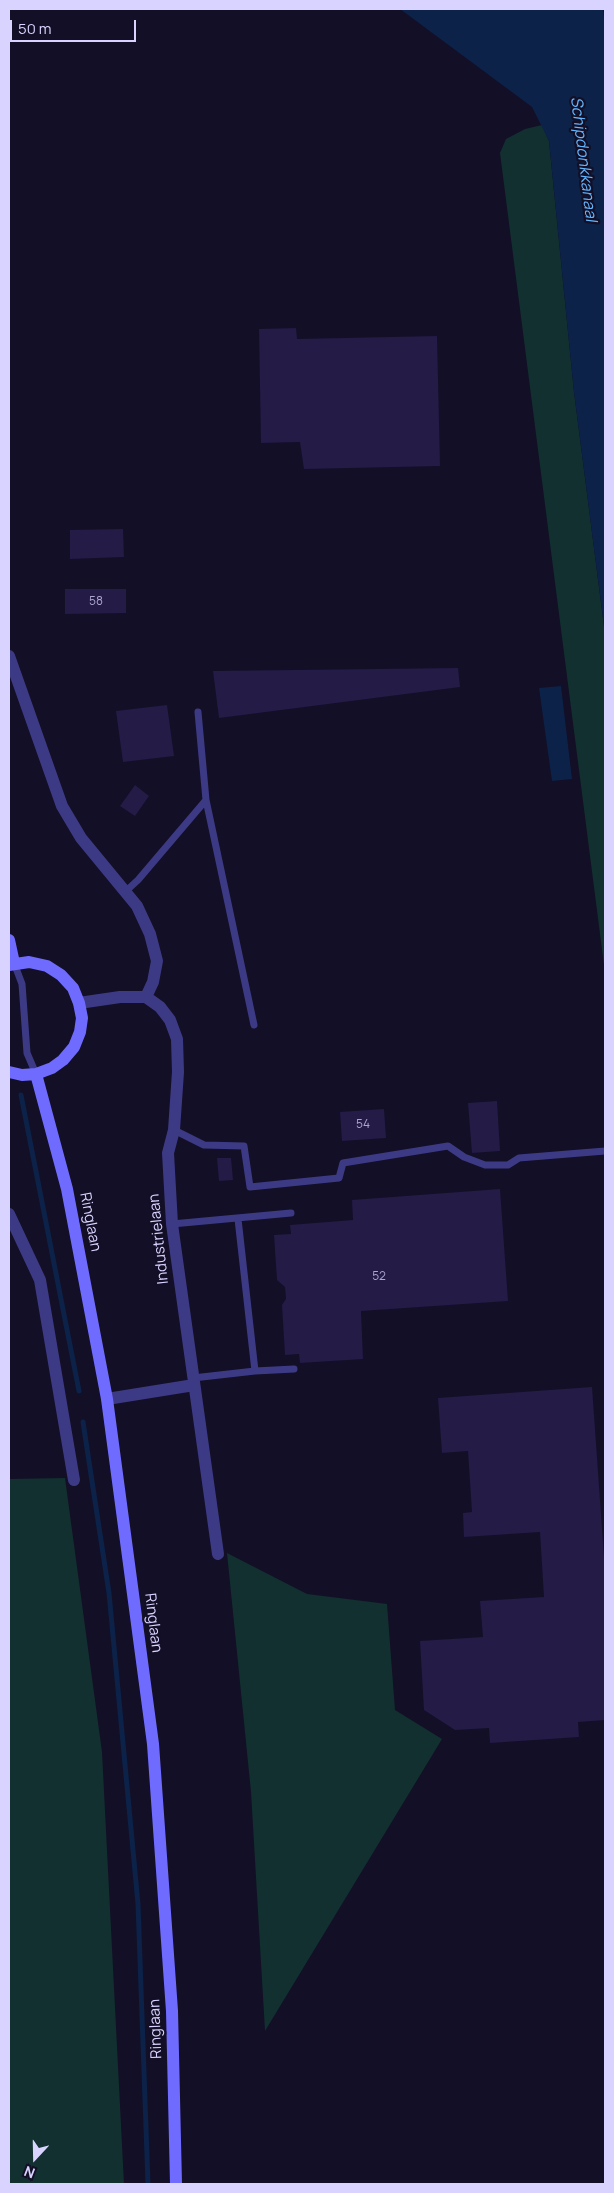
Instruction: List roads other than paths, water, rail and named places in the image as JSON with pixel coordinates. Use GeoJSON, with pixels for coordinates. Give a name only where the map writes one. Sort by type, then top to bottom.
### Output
{"type":"FeatureCollection","features":[{"type":"Feature","properties":{"kind":"main road"},"geometry":{"type":"LineString","coordinates":[[9,940],[12,964],[29,962],[47,966],[61,975],[73,988],[82,1018],[80,1032],[74,1046],[63,1060],[52,1068],[36,1074],[22,1075],[9,1072]]}},
{"type":"Feature","properties":{"kind":"main road","name":"Ringlaan"},"geometry":{"type":"LineString","coordinates":[[36,1074],[67,1189],[108,1398],[153,1744],[172,2011],[176,2184]]}},
{"type":"Feature","properties":{"kind":"street"},"geometry":{"type":"LineString","coordinates":[[9,656],[62,806],[81,838],[126,890],[136,906],[150,934],[157,961],[153,982],[146,997],[120,997],[79,1003]]}},
{"type":"Feature","properties":{"kind":"street","name":"Industrielaan"},"geometry":{"type":"LineString","coordinates":[[146,997],[160,1007],[170,1020],[177,1039],[178,1072],[174,1130],[168,1153],[172,1224],[218,1554]]}},
{"type":"Feature","properties":{"kind":"street"},"geometry":{"type":"LineString","coordinates":[[9,1214],[40,1280],[74,1480]]}},
{"type":"Feature","properties":{"kind":"street"},"geometry":{"type":"LineString","coordinates":[[108,1398],[194,1381]]}},
{"type":"Feature","properties":{"kind":"lane"},"geometry":{"type":"LineString","coordinates":[[198,712],[206,800],[254,1025]]}},
{"type":"Feature","properties":{"kind":"lane"},"geometry":{"type":"LineString","coordinates":[[126,890],[138,880],[206,800]]}},
{"type":"Feature","properties":{"kind":"lane"},"geometry":{"type":"LineString","coordinates":[[12,964],[22,984],[27,1053],[36,1074]]}},
{"type":"Feature","properties":{"kind":"lane"},"geometry":{"type":"LineString","coordinates":[[174,1130],[204,1145],[244,1146],[250,1187],[339,1178],[343,1163],[448,1146],[464,1157],[485,1165],[508,1165],[519,1158],[605,1151]]}},
{"type":"Feature","properties":{"kind":"lane"},"geometry":{"type":"LineString","coordinates":[[172,1224],[291,1213]]}},
{"type":"Feature","properties":{"kind":"lane"},"geometry":{"type":"LineString","coordinates":[[238,1219],[255,1372]]}},
{"type":"Feature","properties":{"kind":"lane"},"geometry":{"type":"LineString","coordinates":[[194,1381],[255,1372],[294,1370]]}},
{"type":"Feature","properties":{"kind":"water","name":"Schipdonkkanaal"},"geometry":{"type":"Polygon","coordinates":[[[400,9],[603,9],[605,27],[605,634],[574,392],[549,141],[532,107],[400,9]]]}},
{"type":"Feature","properties":{"kind":"water"},"geometry":{"type":"Polygon","coordinates":[[[561,686],[572,779],[552,781],[539,688],[561,686]]]}},
{"type":"Feature","properties":{"kind":"waterway"},"geometry":{"type":"LineString","coordinates":[[21,1095],[79,1391]]}},
{"type":"Feature","properties":{"kind":"waterway"},"geometry":{"type":"LineString","coordinates":[[83,1422],[109,1593],[138,1904],[148,2184]]}}]}
